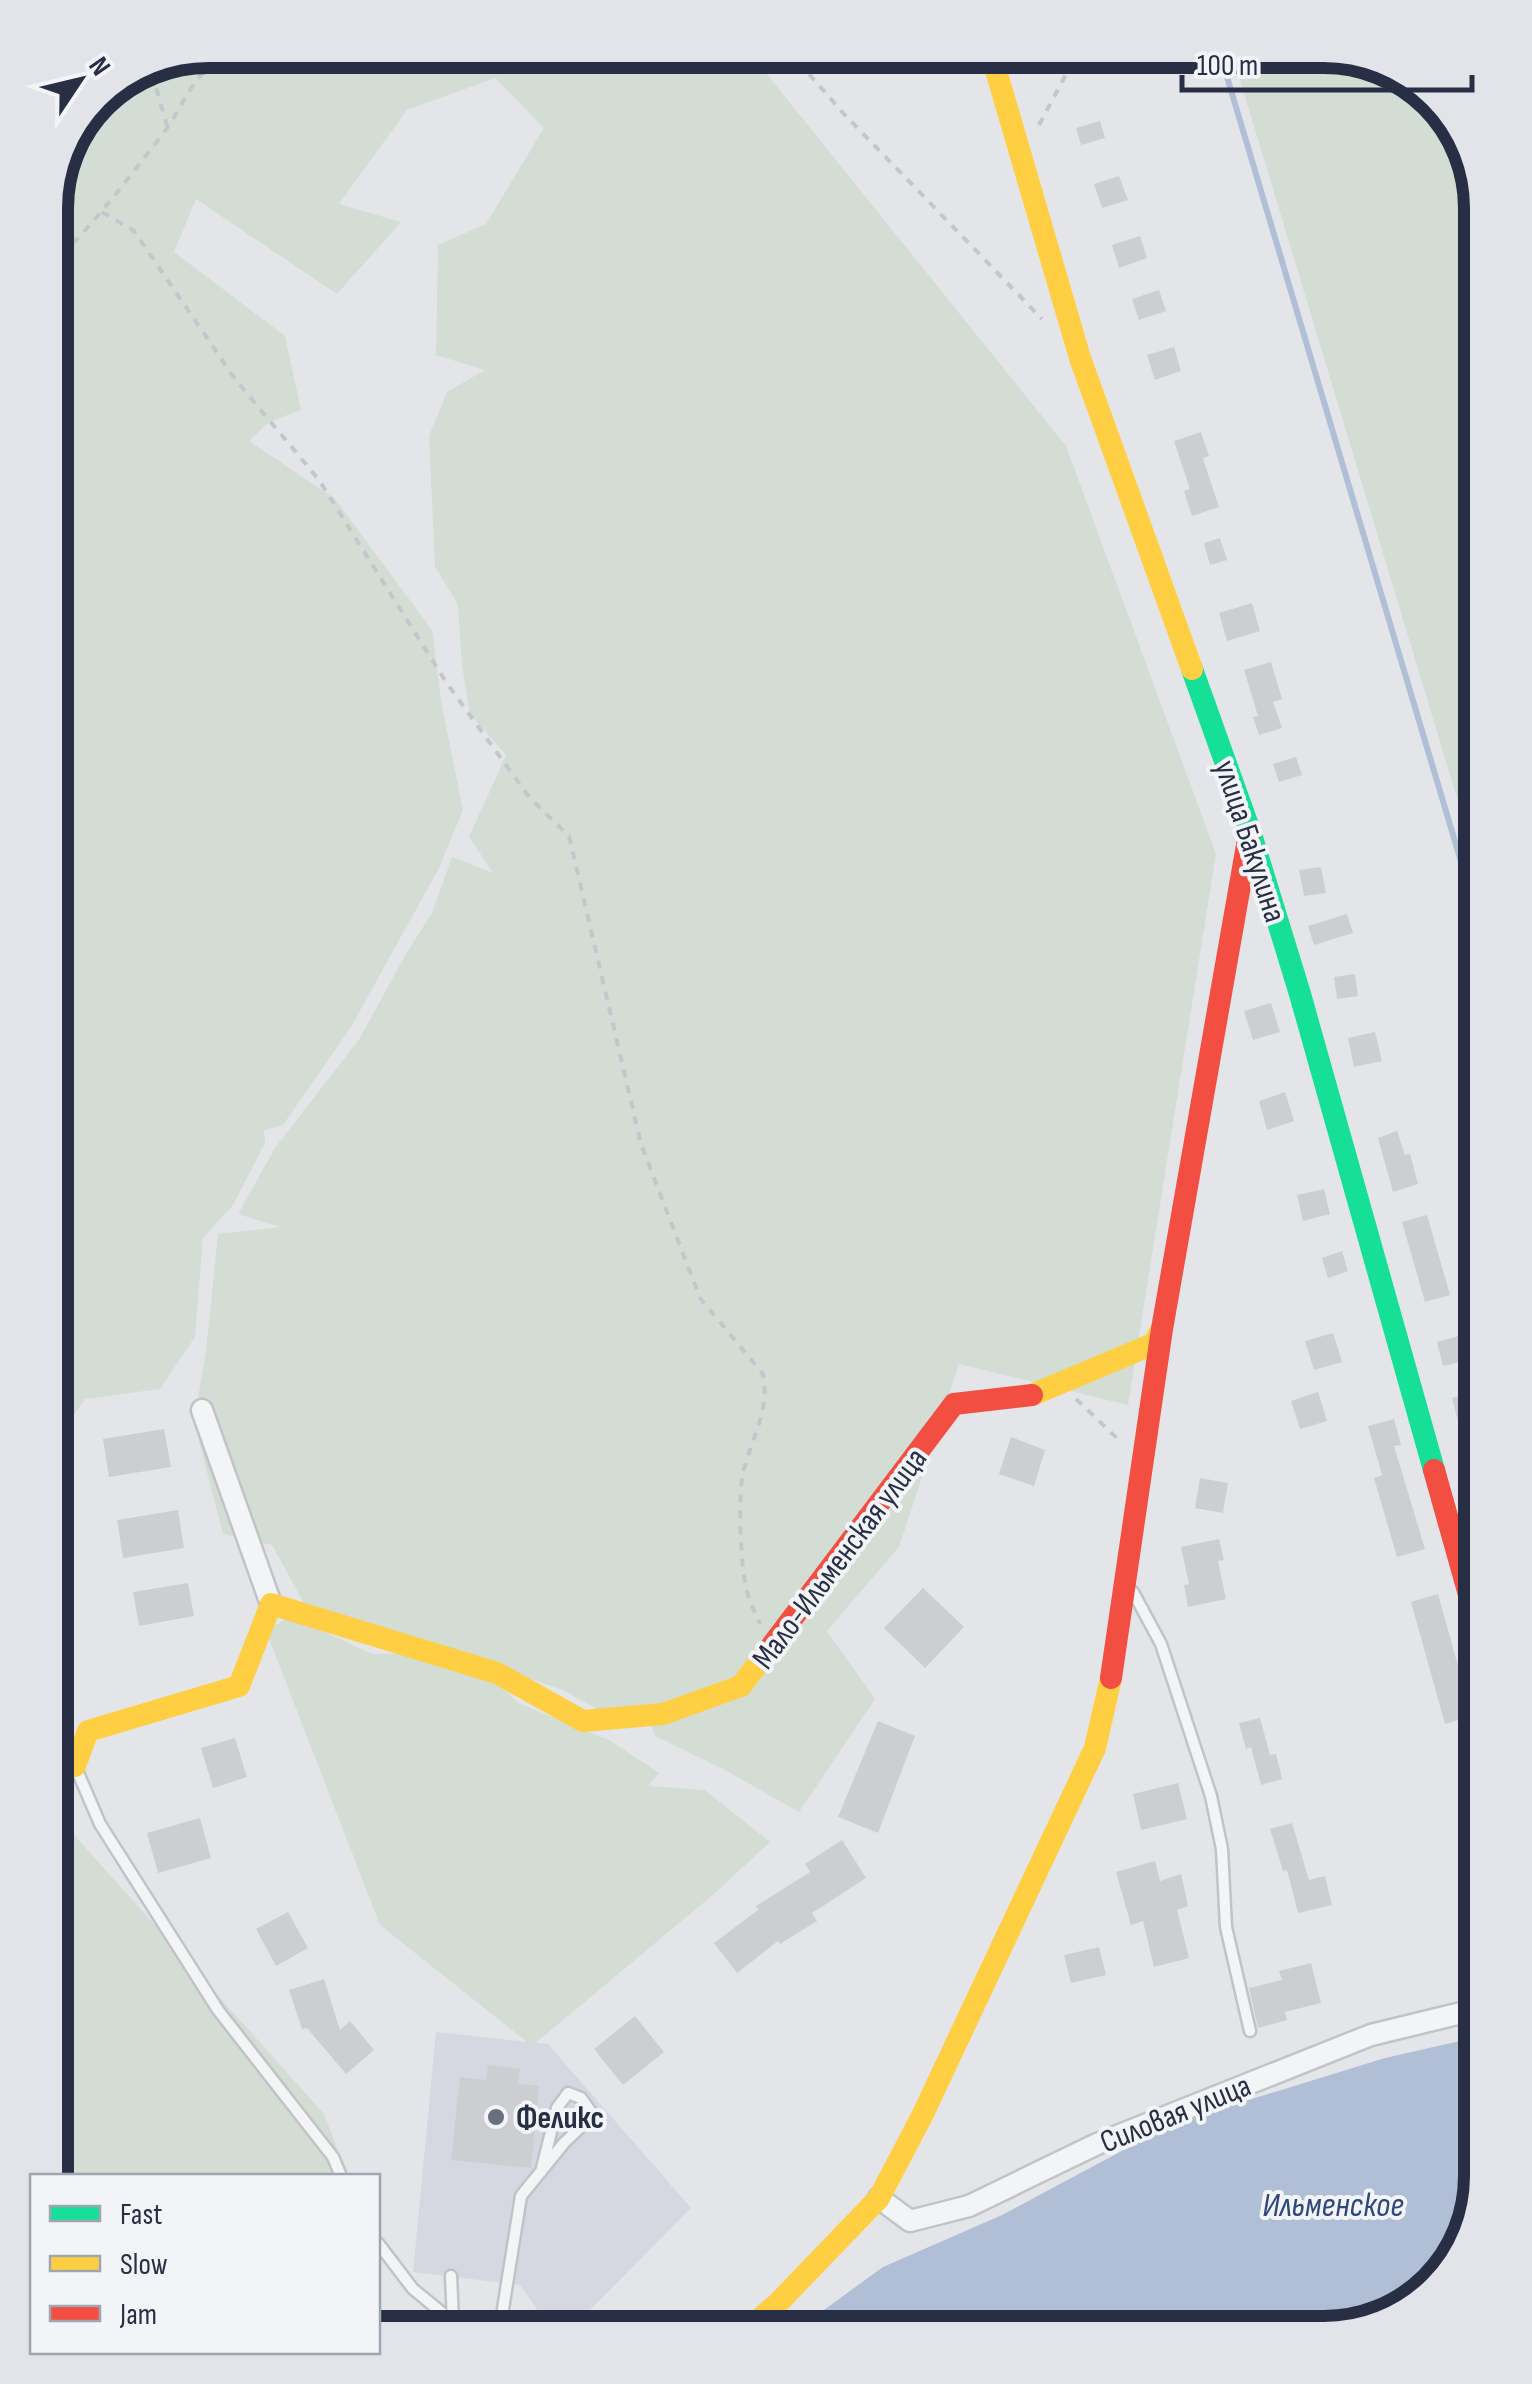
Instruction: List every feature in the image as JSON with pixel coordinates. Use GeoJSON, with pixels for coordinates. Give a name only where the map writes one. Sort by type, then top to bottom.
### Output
{"type":"FeatureCollection","features":[{"type":"Feature","properties":{"kind":"street","name":"улица Бакулина"},"geometry":{"type":"LineString","coordinates":[[995,68],[1080,358],[1250,831],[1300,994],[1464,1577]]}},
{"type":"Feature","properties":{"kind":"street"},"geometry":{"type":"LineString","coordinates":[[762,2316],[879,2198],[1095,1748],[1128,1582],[1162,1329],[1250,831]]}},
{"type":"Feature","properties":{"kind":"street","name":"Мало-Ильменская улица"},"geometry":{"type":"LineString","coordinates":[[271,1604],[497,1673],[582,1721],[663,1714],[741,1686],[954,1404],[1026,1398],[1153,1344],[1162,1329]]}},
{"type":"Feature","properties":{"kind":"street"},"geometry":{"type":"LineString","coordinates":[[76,1766],[88,1731],[238,1686],[271,1604],[202,1410]]}},
{"type":"Feature","properties":{"kind":"street","name":"Силовая улица"},"geometry":{"type":"LineString","coordinates":[[879,2198],[910,2221],[969,2206],[1097,2144],[1370,2035],[1464,2012]]}},
{"type":"Feature","properties":{"kind":"lane"},"geometry":{"type":"LineString","coordinates":[[1128,1582],[1161,1644],[1211,1796],[1222,1849],[1226,1927],[1250,2031]]}},
{"type":"Feature","properties":{"kind":"lane"},"geometry":{"type":"LineString","coordinates":[[76,1766],[100,1824],[218,2010],[333,2156],[340,2174]]}},
{"type":"Feature","properties":{"kind":"lane"},"geometry":{"type":"LineString","coordinates":[[502,2316],[522,2196],[593,2115],[580,2098],[568,2093],[557,2108],[540,2172]]}},
{"type":"Feature","properties":{"kind":"lane"},"geometry":{"type":"LineString","coordinates":[[380,2246],[413,2289],[446,2316]]}},
{"type":"Feature","properties":{"kind":"lane"},"geometry":{"type":"LineString","coordinates":[[451,2276],[453,2316]]}},
{"type":"Feature","properties":{"kind":"path"},"geometry":{"type":"LineString","coordinates":[[68,247],[102,212],[168,127],[188,88],[209,68]]}},
{"type":"Feature","properties":{"kind":"path"},"geometry":{"type":"LineString","coordinates":[[804,68],[1052,329]]}},
{"type":"Feature","properties":{"kind":"path"},"geometry":{"type":"LineString","coordinates":[[1035,140],[1039,123],[1069,68]]}},
{"type":"Feature","properties":{"kind":"path"},"geometry":{"type":"LineString","coordinates":[[154,79],[168,127]]}},
{"type":"Feature","properties":{"kind":"path"},"geometry":{"type":"LineString","coordinates":[[102,212],[134,232],[235,379],[319,480],[446,682],[529,798],[569,836],[641,1144],[700,1298],[763,1374],[766,1388],[762,1418],[742,1475],[742,1544],[747,1593],[770,1647]]}},
{"type":"Feature","properties":{"kind":"path"},"geometry":{"type":"LineString","coordinates":[[1057,1384],[1094,1414],[1143,1465]]}},
{"type":"Feature","properties":{"kind":"shaded area"},"geometry":{"type":"Polygon","coordinates":[[[762,68],[1066,446],[1216,854],[1128,1405],[959,1364],[899,1547],[827,1631],[875,1699],[799,1812],[655,1736],[647,1712],[618,1721],[563,1690],[479,1662],[518,1703],[609,1740],[659,1773],[648,1786],[705,1790],[770,1842],[532,2046],[380,1925],[266,1631],[298,1612],[322,1631],[372,1654],[454,1653],[305,1605],[272,1545],[223,1534],[194,1422],[218,1234],[280,1227],[238,1214],[275,1148],[360,1038],[432,913],[452,857],[493,873],[469,837],[506,755],[470,714],[458,605],[435,566],[429,436],[447,392],[485,370],[436,355],[438,245],[486,224],[544,128],[495,78],[407,110],[339,204],[401,222],[337,294],[196,199],[174,252],[285,336],[301,410],[269,422],[249,441],[335,499],[432,630],[442,706],[463,810],[439,868],[351,1027],[283,1125],[264,1130],[265,1143],[233,1205],[203,1238],[195,1337],[160,1389],[85,1399],[68,1424],[68,198],[72,171],[82,145],[91,130],[130,130],[130,91],[137,86],[189,69],[762,68]]]}},
{"type":"Feature","properties":{"kind":"shaded area"},"geometry":{"type":"Polygon","coordinates":[[[1236,68],[1334,68],[1387,82],[1430,115],[1457,162],[1464,207],[1464,821],[1236,68]]]}},
{"type":"Feature","properties":{"kind":"shaded area"},"geometry":{"type":"Polygon","coordinates":[[[68,1828],[324,2114],[347,2174],[68,2174],[68,1828]]]}},
{"type":"Feature","properties":{"kind":"shaded area","name":"Феликс"},"geometry":{"type":"Polygon","coordinates":[[[436,2032],[548,2044],[691,2208],[584,2316],[542,2316],[520,2285],[413,2272],[436,2032]]]}},
{"type":"Feature","properties":{"kind":"water","name":"Ильменское"},"geometry":{"type":"Polygon","coordinates":[[[1464,2040],[1464,2177],[1457,2222],[1430,2269],[1387,2302],[1352,2314],[1325,2316],[816,2316],[883,2267],[1002,2215],[1174,2123],[1385,2058],[1464,2040]]]}},
{"type":"Feature","properties":{"kind":"building"},"geometry":{"type":"Polygon","coordinates":[[[1100,121],[1105,138],[1081,145],[1076,128],[1100,121]]]}},
{"type":"Feature","properties":{"kind":"building"},"geometry":{"type":"Polygon","coordinates":[[[1119,176],[1128,200],[1102,208],[1094,184],[1119,176]]]}},
{"type":"Feature","properties":{"kind":"building"},"geometry":{"type":"Polygon","coordinates":[[[1140,236],[1147,258],[1119,268],[1112,245],[1140,236]]]}},
{"type":"Feature","properties":{"kind":"building"},"geometry":{"type":"Polygon","coordinates":[[[1159,290],[1166,311],[1139,320],[1132,299],[1159,290]]]}},
{"type":"Feature","properties":{"kind":"building"},"geometry":{"type":"Polygon","coordinates":[[[1174,347],[1181,371],[1155,380],[1147,355],[1174,347]]]}},
{"type":"Feature","properties":{"kind":"building"},"geometry":{"type":"Polygon","coordinates":[[[1201,432],[1209,456],[1203,458],[1219,507],[1192,516],[1184,491],[1190,489],[1174,441],[1201,432]]]}},
{"type":"Feature","properties":{"kind":"building"},"geometry":{"type":"Polygon","coordinates":[[[1220,538],[1227,560],[1210,565],[1204,543],[1220,538]]]}},
{"type":"Feature","properties":{"kind":"building"},"geometry":{"type":"Polygon","coordinates":[[[1252,603],[1260,631],[1227,641],[1219,613],[1252,603]]]}},
{"type":"Feature","properties":{"kind":"building"},"geometry":{"type":"Polygon","coordinates":[[[1271,662],[1282,699],[1273,702],[1282,728],[1259,735],[1253,717],[1258,716],[1244,670],[1271,662]]]}},
{"type":"Feature","properties":{"kind":"building"},"geometry":{"type":"Polygon","coordinates":[[[1296,757],[1302,775],[1279,782],[1273,764],[1296,757]]]}},
{"type":"Feature","properties":{"kind":"building"},"geometry":{"type":"Polygon","coordinates":[[[1321,867],[1326,893],[1304,896],[1299,870],[1321,867]]]}},
{"type":"Feature","properties":{"kind":"building"},"geometry":{"type":"Polygon","coordinates":[[[1347,914],[1353,933],[1314,945],[1308,926],[1347,914]]]}},
{"type":"Feature","properties":{"kind":"building"},"geometry":{"type":"Polygon","coordinates":[[[1355,974],[1358,996],[1337,999],[1334,977],[1355,974]]]}},
{"type":"Feature","properties":{"kind":"building"},"geometry":{"type":"Polygon","coordinates":[[[1271,1003],[1280,1032],[1253,1040],[1244,1011],[1271,1003]]]}},
{"type":"Feature","properties":{"kind":"building"},"geometry":{"type":"Polygon","coordinates":[[[1375,1032],[1382,1061],[1354,1067],[1348,1038],[1375,1032]]]}},
{"type":"Feature","properties":{"kind":"building"},"geometry":{"type":"Polygon","coordinates":[[[1285,1092],[1294,1121],[1267,1130],[1259,1101],[1285,1092]]]}},
{"type":"Feature","properties":{"kind":"building"},"geometry":{"type":"Polygon","coordinates":[[[1397,1131],[1405,1155],[1410,1154],[1418,1184],[1393,1192],[1378,1138],[1397,1131]]]}},
{"type":"Feature","properties":{"kind":"building"},"geometry":{"type":"Polygon","coordinates":[[[1324,1189],[1330,1214],[1303,1221],[1297,1195],[1324,1189]]]}},
{"type":"Feature","properties":{"kind":"building"},"geometry":{"type":"Polygon","coordinates":[[[1427,1215],[1450,1295],[1425,1302],[1402,1222],[1427,1215]]]}},
{"type":"Feature","properties":{"kind":"building"},"geometry":{"type":"Polygon","coordinates":[[[1342,1251],[1348,1271],[1328,1278],[1322,1258],[1342,1251]]]}},
{"type":"Feature","properties":{"kind":"building"},"geometry":{"type":"Polygon","coordinates":[[[1333,1333],[1342,1362],[1314,1370],[1305,1341],[1333,1333]]]}},
{"type":"Feature","properties":{"kind":"building"},"geometry":{"type":"Polygon","coordinates":[[[1462,1335],[1464,1361],[1443,1366],[1437,1342],[1462,1335]]]}},
{"type":"Feature","properties":{"kind":"building"},"geometry":{"type":"Polygon","coordinates":[[[1318,1392],[1327,1421],[1300,1429],[1291,1401],[1318,1392]]]}},
{"type":"Feature","properties":{"kind":"building"},"geometry":{"type":"Polygon","coordinates":[[[1464,1395],[1464,1424],[1459,1425],[1452,1398],[1464,1395]]]}},
{"type":"Feature","properties":{"kind":"building"},"geometry":{"type":"Polygon","coordinates":[[[1394,1419],[1401,1445],[1394,1446],[1425,1549],[1397,1557],[1374,1478],[1382,1475],[1368,1426],[1394,1419]]]}},
{"type":"Feature","properties":{"kind":"building"},"geometry":{"type":"Polygon","coordinates":[[[164,1429],[171,1467],[109,1477],[103,1439],[164,1429]]]}},
{"type":"Feature","properties":{"kind":"building"},"geometry":{"type":"Polygon","coordinates":[[[1011,1437],[1045,1450],[1034,1486],[999,1474],[1011,1437]]]}},
{"type":"Feature","properties":{"kind":"building"},"geometry":{"type":"Polygon","coordinates":[[[1200,1478],[1228,1483],[1223,1513],[1195,1508],[1200,1478]]]}},
{"type":"Feature","properties":{"kind":"building"},"geometry":{"type":"Polygon","coordinates":[[[178,1510],[184,1548],[123,1558],[117,1520],[178,1510]]]}},
{"type":"Feature","properties":{"kind":"building"},"geometry":{"type":"Polygon","coordinates":[[[1219,1539],[1224,1560],[1218,1561],[1226,1599],[1188,1607],[1184,1585],[1189,1584],[1181,1547],[1219,1539]]]}},
{"type":"Feature","properties":{"kind":"building"},"geometry":{"type":"Polygon","coordinates":[[[188,1583],[194,1616],[139,1626],[133,1592],[188,1583]]]}},
{"type":"Feature","properties":{"kind":"building"},"geometry":{"type":"Polygon","coordinates":[[[923,1588],[964,1627],[925,1668],[884,1628],[923,1588]]]}},
{"type":"Feature","properties":{"kind":"building"},"geometry":{"type":"Polygon","coordinates":[[[1438,1594],[1464,1687],[1464,1718],[1445,1724],[1411,1602],[1438,1594]]]}},
{"type":"Feature","properties":{"kind":"building"},"geometry":{"type":"Polygon","coordinates":[[[1260,1718],[1270,1755],[1276,1754],[1282,1779],[1261,1785],[1251,1747],[1246,1749],[1239,1723],[1260,1718]]]}},
{"type":"Feature","properties":{"kind":"building"},"geometry":{"type":"Polygon","coordinates":[[[878,1721],[915,1736],[878,1833],[838,1817],[878,1721]]]}},
{"type":"Feature","properties":{"kind":"building"},"geometry":{"type":"Polygon","coordinates":[[[235,1738],[247,1777],[213,1788],[201,1748],[235,1738]]]}},
{"type":"Feature","properties":{"kind":"building"},"geometry":{"type":"Polygon","coordinates":[[[1178,1783],[1187,1819],[1141,1830],[1133,1794],[1178,1783]]]}},
{"type":"Feature","properties":{"kind":"building"},"geometry":{"type":"Polygon","coordinates":[[[200,1818],[211,1858],[158,1873],[147,1833],[200,1818]]]}},
{"type":"Feature","properties":{"kind":"building"},"geometry":{"type":"Polygon","coordinates":[[[1292,1823],[1309,1880],[1325,1876],[1332,1905],[1298,1913],[1287,1870],[1283,1871],[1270,1829],[1292,1823]]]}},
{"type":"Feature","properties":{"kind":"building"},"geometry":{"type":"Polygon","coordinates":[[[842,1840],[866,1878],[812,1913],[817,1921],[780,1944],[778,1941],[737,1973],[714,1943],[758,1910],[756,1906],[810,1872],[805,1864],[842,1840]]]}},
{"type":"Feature","properties":{"kind":"building"},"geometry":{"type":"Polygon","coordinates":[[[1155,1861],[1160,1881],[1181,1874],[1188,1906],[1177,1910],[1189,1958],[1154,1967],[1143,1921],[1131,1925],[1116,1872],[1155,1861]]]}},
{"type":"Feature","properties":{"kind":"building"},"geometry":{"type":"Polygon","coordinates":[[[288,1912],[308,1948],[276,1966],[256,1929],[288,1912]]]}},
{"type":"Feature","properties":{"kind":"building"},"geometry":{"type":"Polygon","coordinates":[[[1099,1947],[1106,1975],[1071,1983],[1064,1955],[1099,1947]]]}},
{"type":"Feature","properties":{"kind":"building"},"geometry":{"type":"Polygon","coordinates":[[[1311,1963],[1321,2003],[1285,2012],[1287,2020],[1258,2028],[1249,1988],[1282,1980],[1279,1971],[1311,1963]]]}},
{"type":"Feature","properties":{"kind":"building"},"geometry":{"type":"Polygon","coordinates":[[[324,1979],[340,2030],[350,2021],[374,2050],[346,2074],[307,2028],[302,2029],[289,1990],[324,1979]]]}},
{"type":"Feature","properties":{"kind":"building"},"geometry":{"type":"Polygon","coordinates":[[[635,2016],[664,2052],[623,2085],[594,2049],[635,2016]]]}},
{"type":"Feature","properties":{"kind":"building"},"geometry":{"type":"Polygon","coordinates":[[[488,2065],[520,2069],[518,2084],[539,2086],[531,2168],[451,2160],[460,2077],[486,2080],[488,2065]]]}},
{"type":"Feature","properties":{"kind":"waterway"},"geometry":{"type":"LineString","coordinates":[[1224,68],[1464,872]]}},
{"type":"Feature","properties":{"kind":"traffic: fast"},"geometry":{"type":"LineString","coordinates":[[1192,669],[1250,831],[1300,994],[1434,1470]]}},
{"type":"Feature","properties":{"kind":"traffic: slow"},"geometry":{"type":"LineString","coordinates":[[995,68],[1080,358],[1192,669]]}},
{"type":"Feature","properties":{"kind":"traffic: slow"},"geometry":{"type":"LineString","coordinates":[[1032,1395],[1153,1344],[1162,1329]]}},
{"type":"Feature","properties":{"kind":"traffic: slow"},"geometry":{"type":"LineString","coordinates":[[75,1766],[88,1731],[239,1686],[271,1604],[497,1673],[583,1721],[663,1714],[741,1686],[767,1652]]}},
{"type":"Feature","properties":{"kind":"traffic: slow"},"geometry":{"type":"LineString","coordinates":[[763,2316],[879,2198],[922,2116],[1095,1748],[1111,1678]]}},
{"type":"Feature","properties":{"kind":"traffic: jam"},"geometry":{"type":"LineString","coordinates":[[1111,1678],[1162,1329],[1249,834]]}},
{"type":"Feature","properties":{"kind":"traffic: jam"},"geometry":{"type":"LineString","coordinates":[[767,1652],[954,1404],[1032,1395]]}},
{"type":"Feature","properties":{"kind":"traffic: jam"},"geometry":{"type":"LineString","coordinates":[[1434,1470],[1464,1577]]}},
{"type":"Feature","properties":{"kind":"place","name":"Феликс"},"geometry":{"type":"Point","coordinates":[496,2117]}}]}
